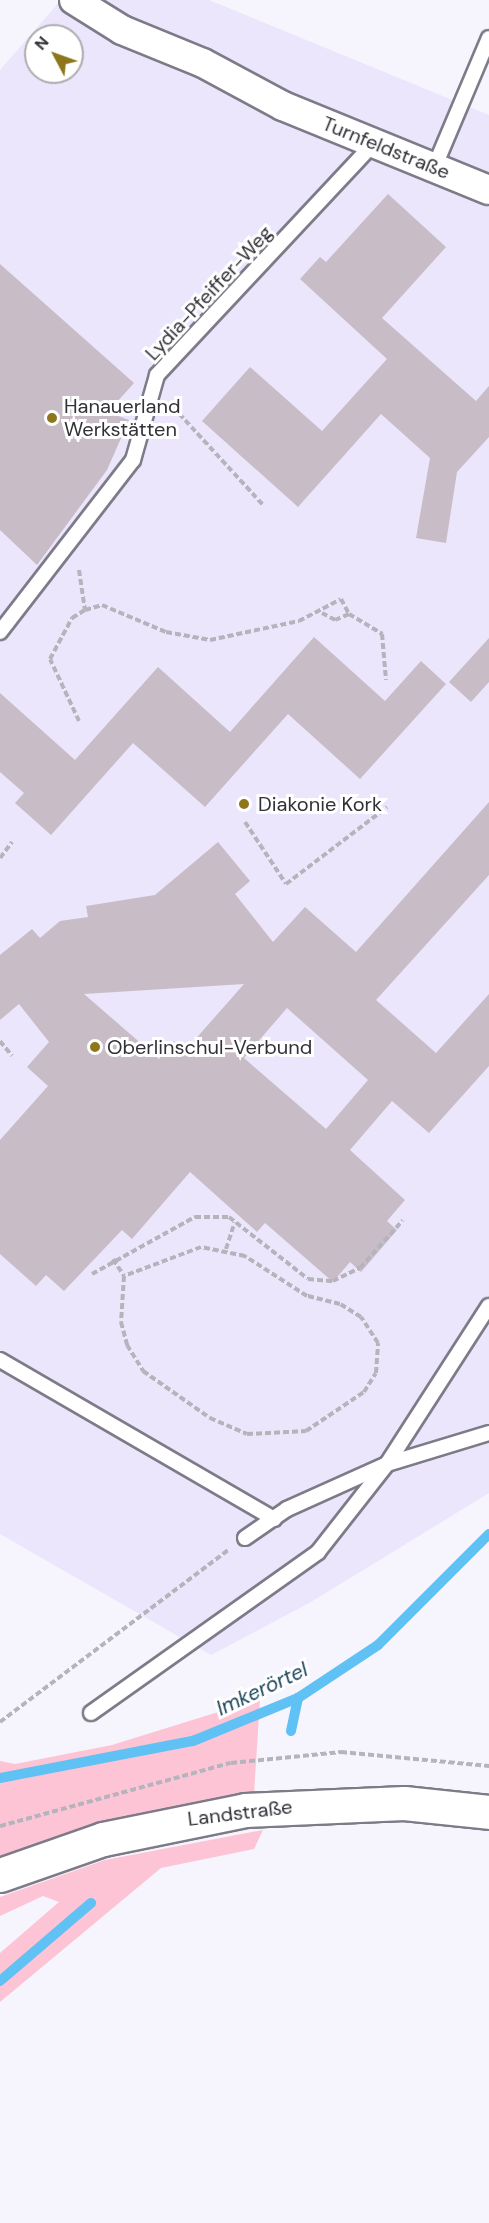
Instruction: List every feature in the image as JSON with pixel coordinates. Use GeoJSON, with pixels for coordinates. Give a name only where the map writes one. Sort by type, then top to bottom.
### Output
{"type":"FeatureCollection","features":[{"type":"Feature","properties":{"kind":"main road","name":"Landstraße"},"geometry":{"type":"LineString","coordinates":[[0,1875],[104,1839],[245,1810],[404,1803],[489,1812]]}},
{"type":"Feature","properties":{"kind":"street","name":"Turnfeldstraße"},"geometry":{"type":"LineString","coordinates":[[74,0],[100,18],[283,106],[489,190]]}},
{"type":"Feature","properties":{"kind":"lane"},"geometry":{"type":"LineString","coordinates":[[434,168],[489,38]]}},
{"type":"Feature","properties":{"kind":"lane","name":"Lydia-Pfeiffer-Weg"},"geometry":{"type":"LineString","coordinates":[[0,632],[133,460],[157,389],[157,375],[373,144]]}},
{"type":"Feature","properties":{"kind":"lane"},"geometry":{"type":"LineString","coordinates":[[91,1713],[318,1552],[387,1464],[489,1306]]}},
{"type":"Feature","properties":{"kind":"lane"},"geometry":{"type":"LineString","coordinates":[[0,1360],[274,1520]]}},
{"type":"Feature","properties":{"kind":"lane"},"geometry":{"type":"LineString","coordinates":[[245,1538],[274,1520],[387,1464],[489,1433]]}},
{"type":"Feature","properties":{"kind":"path"},"geometry":{"type":"LineString","coordinates":[[157,389],[264,506]]}},
{"type":"Feature","properties":{"kind":"path"},"geometry":{"type":"LineString","coordinates":[[62,554],[79,570],[85,610]]}},
{"type":"Feature","properties":{"kind":"path"},"geometry":{"type":"LineString","coordinates":[[79,720],[50,659],[72,618],[85,610],[102,605],[166,632],[210,640],[322,613],[341,599],[349,614],[382,634],[386,680]]}},
{"type":"Feature","properties":{"kind":"path"},"geometry":{"type":"LineString","coordinates":[[322,613],[335,620],[349,614]]}},
{"type":"Feature","properties":{"kind":"path"},"geometry":{"type":"LineString","coordinates":[[245,822],[286,884],[387,807]]}},
{"type":"Feature","properties":{"kind":"path"},"geometry":{"type":"LineString","coordinates":[[0,858],[12,842]]}},
{"type":"Feature","properties":{"kind":"path"},"geometry":{"type":"LineString","coordinates":[[0,1041],[12,1056]]}},
{"type":"Feature","properties":{"kind":"path"},"geometry":{"type":"LineString","coordinates":[[92,1274],[113,1259],[195,1217],[235,1221],[308,1279],[333,1281],[360,1268],[403,1220]]}},
{"type":"Feature","properties":{"kind":"path"},"geometry":{"type":"LineString","coordinates":[[226,1249],[235,1221]]}},
{"type":"Feature","properties":{"kind":"path"},"geometry":{"type":"LineString","coordinates":[[113,1259],[124,1276],[121,1322],[127,1345],[143,1371],[210,1418],[247,1434],[306,1431],[364,1392],[380,1358],[361,1317],[340,1304],[307,1296],[264,1266],[226,1249],[201,1247],[124,1276]]}},
{"type":"Feature","properties":{"kind":"path"},"geometry":{"type":"LineString","coordinates":[[0,1722],[245,1538]]}},
{"type":"Feature","properties":{"kind":"shaded area","name":"Diakonie Kork"},"geometry":{"type":"Polygon","coordinates":[[[61,0],[209,0],[489,115],[489,1493],[311,1602],[211,1655],[0,1534],[0,70],[24,42],[24,84],[84,84],[84,24],[40,24],[61,0]]]}},
{"type":"Feature","properties":{"kind":"shaded area"},"geometry":{"type":"Polygon","coordinates":[[[260,1699],[254,1794],[133,1815],[0,1856],[0,1761],[15,1764],[112,1745],[260,1699]]]}},
{"type":"Feature","properties":{"kind":"shaded area"},"geometry":{"type":"Polygon","coordinates":[[[263,1830],[254,1849],[161,1868],[0,2002],[0,1953],[59,1902],[43,1896],[0,1916],[0,1897],[105,1860],[263,1830]]]}},
{"type":"Feature","properties":{"kind":"building"},"geometry":{"type":"Polygon","coordinates":[[[388,194],[446,247],[382,318],[476,401],[489,386],[489,437],[457,472],[446,543],[416,538],[430,458],[381,414],[298,507],[202,421],[250,367],[322,431],[387,359],[300,279],[320,257],[326,262],[388,194]]]}},
{"type":"Feature","properties":{"kind":"building","name":"Hanauerland Werkstätten"},"geometry":{"type":"Polygon","coordinates":[[[0,264],[134,383],[108,412],[129,420],[107,470],[37,565],[0,530],[0,264]]]}},
{"type":"Feature","properties":{"kind":"building"},"geometry":{"type":"Polygon","coordinates":[[[314,637],[385,701],[421,661],[446,684],[360,779],[288,714],[205,807],[133,743],[51,835],[15,803],[24,793],[0,772],[0,693],[75,760],[158,667],[230,732],[314,637]]]}},
{"type":"Feature","properties":{"kind":"building"},"geometry":{"type":"Polygon","coordinates":[[[489,638],[489,682],[471,702],[449,682],[489,638]]]}},
{"type":"Feature","properties":{"kind":"building","name":"Oberlinschul-Verbund"},"geometry":{"type":"Polygon","coordinates":[[[489,802],[489,875],[376,1000],[436,1053],[489,994],[489,1066],[429,1133],[392,1101],[350,1150],[405,1200],[387,1221],[397,1230],[361,1272],[350,1262],[333,1282],[265,1223],[257,1232],[190,1172],[132,1239],[122,1230],[64,1291],[46,1275],[36,1286],[0,1254],[0,1140],[48,1086],[27,1067],[49,1042],[19,1004],[0,1020],[0,955],[32,929],[40,938],[60,921],[88,917],[86,906],[155,895],[218,842],[250,881],[235,894],[273,942],[305,907],[356,952],[489,802]],[[244,984],[84,994],[159,1059],[174,1041],[185,1051],[244,984]],[[287,1008],[244,1058],[326,1129],[368,1080],[287,1008]]]}},
{"type":"Feature","properties":{"kind":"waterway","name":"Imkerörtel"},"geometry":{"type":"LineString","coordinates":[[0,1778],[193,1741],[298,1698],[378,1645],[489,1534]]}},
{"type":"Feature","properties":{"kind":"waterway"},"geometry":{"type":"LineString","coordinates":[[291,1731],[298,1698]]}},
{"type":"Feature","properties":{"kind":"waterway"},"geometry":{"type":"LineString","coordinates":[[0,1981],[91,1903]]}},
{"type":"Feature","properties":{"kind":"place","name":"Hanauerland Werkstätten"},"geometry":{"type":"Point","coordinates":[52,418]}},
{"type":"Feature","properties":{"kind":"place","name":"Diakonie Kork"},"geometry":{"type":"Point","coordinates":[244,804]}},
{"type":"Feature","properties":{"kind":"place","name":"Oberlinschul-Verbund"},"geometry":{"type":"Point","coordinates":[95,1047]}}]}
